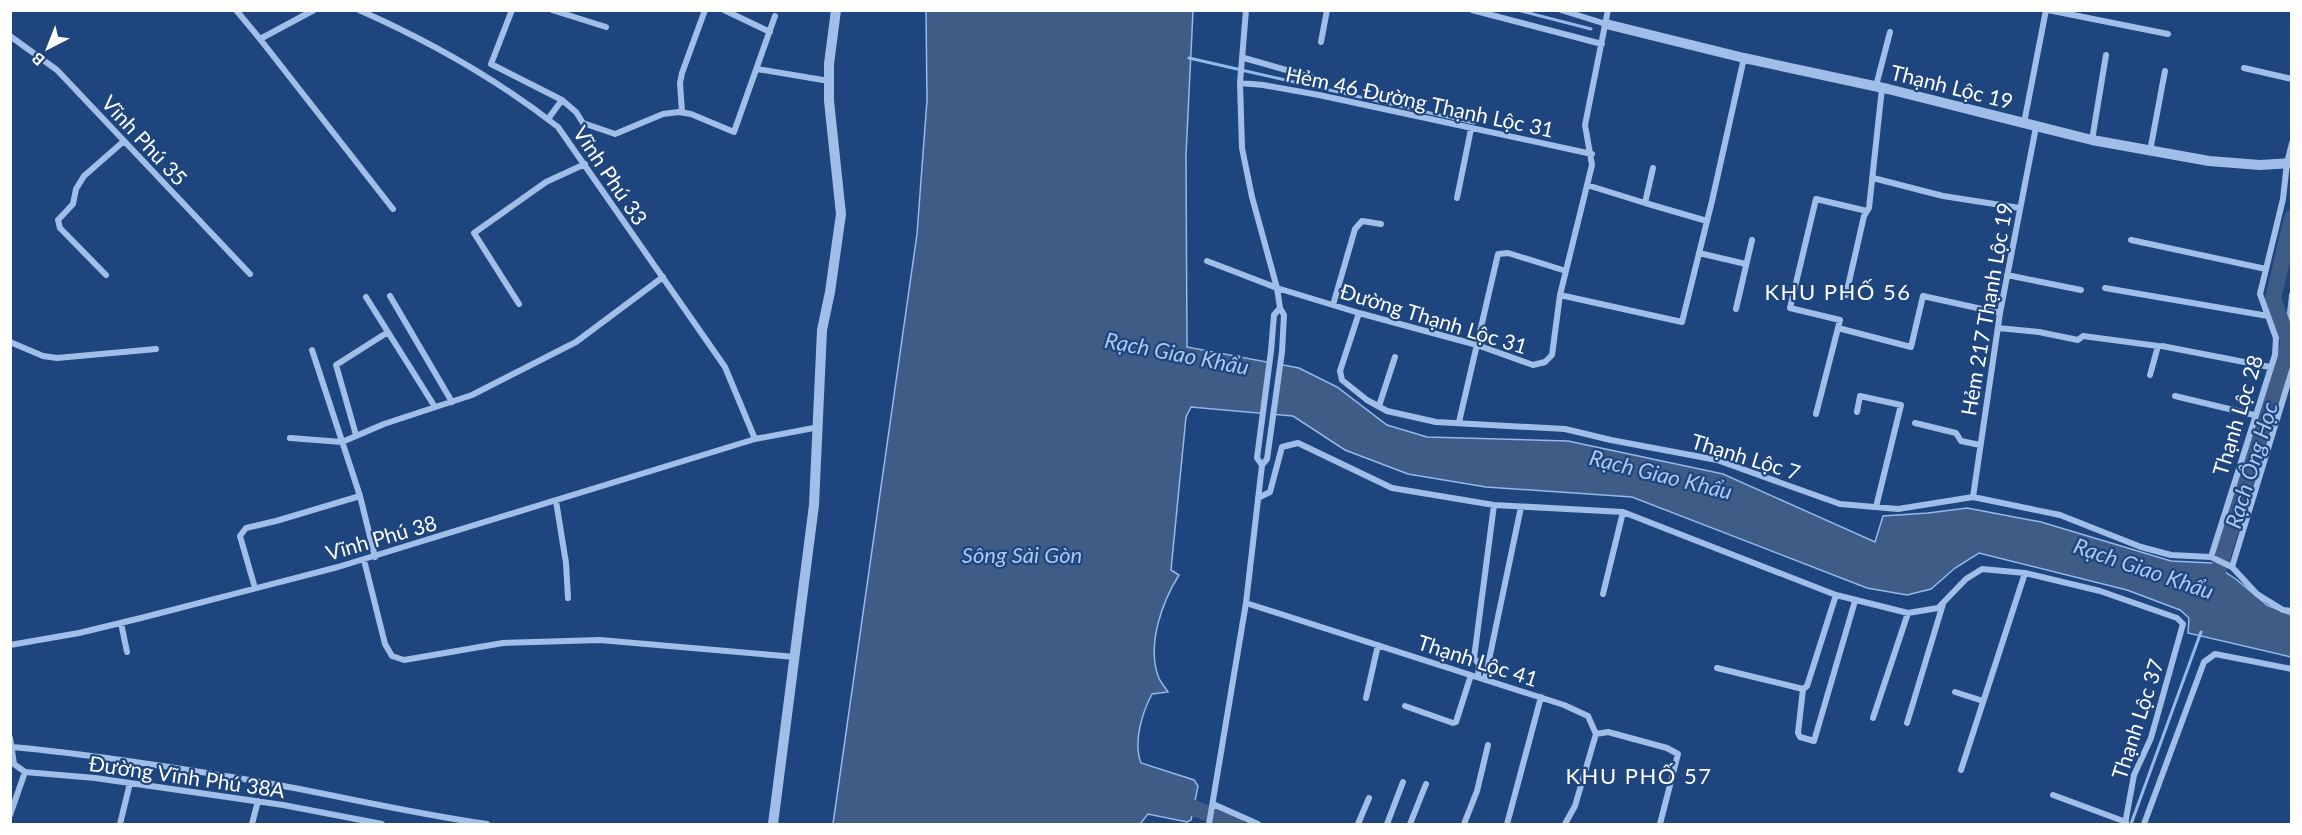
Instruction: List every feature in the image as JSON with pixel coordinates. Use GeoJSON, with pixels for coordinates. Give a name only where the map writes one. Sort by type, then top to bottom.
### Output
{"type":"FeatureCollection","features":[{"type":"Feature","properties":{"kind":"street"},"geometry":{"type":"LineString","coordinates":[[236,10],[393,209]]}},
{"type":"Feature","properties":{"kind":"street"},"geometry":{"type":"LineString","coordinates":[[260,39],[314,10]]}},
{"type":"Feature","properties":{"kind":"street","name":"Vĩnh Phú 33"},"geometry":{"type":"LineString","coordinates":[[359,10],[444,52],[549,116],[585,164],[725,367],[755,440]]}},
{"type":"Feature","properties":{"kind":"street"},"geometry":{"type":"LineString","coordinates":[[512,10],[491,64],[561,101],[576,112],[583,123],[615,134],[663,114],[682,112],[734,132],[775,16]]}},
{"type":"Feature","properties":{"kind":"street"},"geometry":{"type":"LineString","coordinates":[[682,112],[680,83],[682,73],[705,10]]}},
{"type":"Feature","properties":{"kind":"street"},"geometry":{"type":"LineString","coordinates":[[724,10],[770,32]]}},
{"type":"Feature","properties":{"kind":"street"},"geometry":{"type":"LineString","coordinates":[[773,825],[814,505],[822,330],[842,213],[829,101],[829,64],[836,10]]}},
{"type":"Feature","properties":{"kind":"street"},"geometry":{"type":"LineString","coordinates":[[1209,825],[1246,603],[1262,465],[1268,459],[1282,352],[1284,315],[1280,308],[1277,288],[1252,197],[1242,148],[1241,80],[1246,10]]}},
{"type":"Feature","properties":{"kind":"street"},"geometry":{"type":"LineString","coordinates":[[1321,42],[1327,10]]}},
{"type":"Feature","properties":{"kind":"street"},"geometry":{"type":"LineString","coordinates":[[1472,10],[1602,44]]}},
{"type":"Feature","properties":{"kind":"street"},"geometry":{"type":"LineString","coordinates":[[1561,10],[1606,24]]}},
{"type":"Feature","properties":{"kind":"street","name":"Đường Thạnh Lộc 31"},"geometry":{"type":"LineString","coordinates":[[1207,261],[1277,288],[1477,345],[1533,365],[1545,362],[1552,355],[1560,294],[1592,165],[1592,154],[1585,125],[1608,10]]}},
{"type":"Feature","properties":{"kind":"street"},"geometry":{"type":"LineString","coordinates":[[2024,124],[2047,10],[2168,34]]}},
{"type":"Feature","properties":{"kind":"street"},"geometry":{"type":"LineString","coordinates":[[554,11],[606,27]]}},
{"type":"Feature","properties":{"kind":"street","name":"Thạnh Lộc 19"},"geometry":{"type":"LineString","coordinates":[[1606,24],[1744,58],[1879,87],[2092,140],[2219,162],[2260,165],[2289,163]]}},
{"type":"Feature","properties":{"kind":"street"},"geometry":{"type":"LineString","coordinates":[[1846,295],[1873,178],[1879,87],[1890,32]]}},
{"type":"Feature","properties":{"kind":"street","name":"Vĩnh Phú 35"},"geometry":{"type":"LineString","coordinates":[[10,36],[57,70],[250,274]]}},
{"type":"Feature","properties":{"kind":"street"},"geometry":{"type":"LineString","coordinates":[[2092,140],[2106,55]]}},
{"type":"Feature","properties":{"kind":"street"},"geometry":{"type":"LineString","coordinates":[[1560,294],[1682,322],[1744,58]]}},
{"type":"Feature","properties":{"kind":"street"},"geometry":{"type":"LineString","coordinates":[[1243,61],[1311,77]]}},
{"type":"Feature","properties":{"kind":"street"},"geometry":{"type":"LineString","coordinates":[[2244,68],[2292,79]]}},
{"type":"Feature","properties":{"kind":"street"},"geometry":{"type":"LineString","coordinates":[[757,69],[829,81]]}},
{"type":"Feature","properties":{"kind":"street"},"geometry":{"type":"LineString","coordinates":[[2150,151],[2165,71]]}},
{"type":"Feature","properties":{"kind":"street","name":"Hẻm 46 Đường Thạnh Lộc 31"},"geometry":{"type":"LineString","coordinates":[[1241,80],[1592,154]]}},
{"type":"Feature","properties":{"kind":"street"},"geometry":{"type":"LineString","coordinates":[[549,116],[561,101]]}},
{"type":"Feature","properties":{"kind":"street","name":"Hẻm 217 Thạnh Lộc 19"},"geometry":{"type":"LineString","coordinates":[[1973,497],[1978,444],[2000,313],[2036,127]]}},
{"type":"Feature","properties":{"kind":"street"},"geometry":{"type":"LineString","coordinates":[[1457,198],[1471,129]]}},
{"type":"Feature","properties":{"kind":"street"},"geometry":{"type":"LineString","coordinates":[[106,275],[60,228],[58,220],[73,204],[76,189],[84,176],[124,141]]}},
{"type":"Feature","properties":{"kind":"street","name":"Thạnh Lộc 28"},"geometry":{"type":"LineString","coordinates":[[2211,557],[2254,415],[2275,355],[2276,338],[2260,294],[2283,199],[2292,143]]}},
{"type":"Feature","properties":{"kind":"street"},"geometry":{"type":"LineString","coordinates":[[519,304],[474,233],[546,182],[585,164]]}},
{"type":"Feature","properties":{"kind":"street"},"geometry":{"type":"LineString","coordinates":[[1645,203],[1653,168]]}},
{"type":"Feature","properties":{"kind":"street"},"geometry":{"type":"LineString","coordinates":[[1873,178],[1943,196],[2020,208]]}},
{"type":"Feature","properties":{"kind":"street"},"geometry":{"type":"LineString","coordinates":[[1587,185],[1707,221]]}},
{"type":"Feature","properties":{"kind":"street"},"geometry":{"type":"LineString","coordinates":[[1816,414],[1840,320],[1790,308],[1816,199],[1867,211]]}},
{"type":"Feature","properties":{"kind":"street"},"geometry":{"type":"LineString","coordinates":[[1333,305],[1358,224],[1362,221],[1381,224]]}},
{"type":"Feature","properties":{"kind":"street"},"geometry":{"type":"LineString","coordinates":[[1736,309],[1752,240]]}},
{"type":"Feature","properties":{"kind":"street"},"geometry":{"type":"LineString","coordinates":[[2131,240],[2266,269]]}},
{"type":"Feature","properties":{"kind":"street"},"geometry":{"type":"LineString","coordinates":[[1459,422],[1498,254],[1508,253],[1566,271]]}},
{"type":"Feature","properties":{"kind":"street"},"geometry":{"type":"LineString","coordinates":[[1699,253],[1746,264]]}},
{"type":"Feature","properties":{"kind":"street"},"geometry":{"type":"LineString","coordinates":[[2007,275],[2081,290]]}},
{"type":"Feature","properties":{"kind":"street"},"geometry":{"type":"LineString","coordinates":[[290,438],[342,442],[384,424],[472,395],[576,342],[663,277]]}},
{"type":"Feature","properties":{"kind":"street"},"geometry":{"type":"LineString","coordinates":[[2104,288],[2268,316]]}},
{"type":"Feature","properties":{"kind":"street"},"geometry":{"type":"LineString","coordinates":[[2292,295],[2290,313],[2292,319]]}},
{"type":"Feature","properties":{"kind":"street"},"geometry":{"type":"LineString","coordinates":[[390,296],[452,402]]}},
{"type":"Feature","properties":{"kind":"street"},"geometry":{"type":"LineString","coordinates":[[1838,328],[1911,347],[1923,296],[2000,313]]}},
{"type":"Feature","properties":{"kind":"street"},"geometry":{"type":"LineString","coordinates":[[366,297],[435,408]]}},
{"type":"Feature","properties":{"kind":"street"},"geometry":{"type":"LineString","coordinates":[[1262,465],[1257,458],[1274,315],[1280,308]]}},
{"type":"Feature","properties":{"kind":"street","name":"Thạnh Lộc 7"},"geometry":{"type":"LineString","coordinates":[[1359,313],[1340,371],[1342,380],[1387,411],[1436,422],[1565,429],[1717,460],[1840,504],[1898,509],[1973,497],[2061,515],[2141,547],[2171,555],[2211,557]]}},
{"type":"Feature","properties":{"kind":"street"},"geometry":{"type":"LineString","coordinates":[[1998,328],[2039,332],[2078,340],[2083,336],[2158,346],[2150,375]]}},
{"type":"Feature","properties":{"kind":"street"},"geometry":{"type":"LineString","coordinates":[[356,435],[336,365],[388,332]]}},
{"type":"Feature","properties":{"kind":"street"},"geometry":{"type":"LineString","coordinates":[[10,342],[43,356],[57,358],[156,349]]}},
{"type":"Feature","properties":{"kind":"street"},"geometry":{"type":"LineString","coordinates":[[2162,346],[2270,367]]}},
{"type":"Feature","properties":{"kind":"street"},"geometry":{"type":"LineString","coordinates":[[312,350],[360,496],[375,557]]}},
{"type":"Feature","properties":{"kind":"street"},"geometry":{"type":"LineString","coordinates":[[1379,406],[1395,357]]}},
{"type":"Feature","properties":{"kind":"street","name":"Thạnh Lộc 28"},"geometry":{"type":"LineString","coordinates":[[2232,567],[2292,370]]}},
{"type":"Feature","properties":{"kind":"street"},"geometry":{"type":"LineString","coordinates":[[1857,412],[1860,396],[1901,405],[1876,507]]}},
{"type":"Feature","properties":{"kind":"street"},"geometry":{"type":"LineString","coordinates":[[2175,396],[2254,415]]}},
{"type":"Feature","properties":{"kind":"street"},"geometry":{"type":"LineString","coordinates":[[1915,423],[1956,434],[1961,441],[1978,444]]}},
{"type":"Feature","properties":{"kind":"street","name":"Vĩnh Phú 38"},"geometry":{"type":"LineString","coordinates":[[10,645],[121,623],[364,560],[755,440],[819,427]]}},
{"type":"Feature","properties":{"kind":"street"},"geometry":{"type":"LineString","coordinates":[[1258,498],[1270,492],[1282,447],[1298,443],[1392,488],[1494,506],[1623,512],[1836,595],[1908,613],[1938,608],[1966,579],[1982,569],[2025,573],[1961,770]]}},
{"type":"Feature","properties":{"kind":"street"},"geometry":{"type":"LineString","coordinates":[[255,588],[240,536],[246,528],[360,496]]}},
{"type":"Feature","properties":{"kind":"street"},"geometry":{"type":"LineString","coordinates":[[556,501],[566,563],[568,598]]}},
{"type":"Feature","properties":{"kind":"street"},"geometry":{"type":"LineString","coordinates":[[1478,677],[1479,664],[1474,658],[1494,506]]}},
{"type":"Feature","properties":{"kind":"street"},"geometry":{"type":"LineString","coordinates":[[1405,706],[1453,723],[1456,722],[1478,677],[1521,507]]}},
{"type":"Feature","properties":{"kind":"street"},"geometry":{"type":"LineString","coordinates":[[1603,594],[1623,512]]}},
{"type":"Feature","properties":{"kind":"street"},"geometry":{"type":"LineString","coordinates":[[2211,557],[2232,567],[2257,594],[2283,610],[2292,611]]}},
{"type":"Feature","properties":{"kind":"street"},"geometry":{"type":"LineString","coordinates":[[364,560],[385,644],[392,656],[404,660],[503,644],[600,640],[796,657]]}},
{"type":"Feature","properties":{"kind":"street","name":"Thạnh Lộc 37"},"geometry":{"type":"LineString","coordinates":[[2025,573],[2100,591],[2177,618],[2183,624],[2151,738],[2134,775],[2125,823]]}},
{"type":"Feature","properties":{"kind":"street"},"geometry":{"type":"LineString","coordinates":[[1836,595],[1807,686],[1803,689],[1798,733],[1800,737],[1814,741],[1856,601]]}},
{"type":"Feature","properties":{"kind":"street","name":"Thạnh Lộc 41"},"geometry":{"type":"LineString","coordinates":[[1246,603],[1541,697],[1588,716],[1596,734]]}},
{"type":"Feature","properties":{"kind":"street"},"geometry":{"type":"LineString","coordinates":[[1907,723],[1944,603]]}},
{"type":"Feature","properties":{"kind":"street"},"geometry":{"type":"LineString","coordinates":[[1873,718],[1908,613]]}},
{"type":"Feature","properties":{"kind":"street"},"geometry":{"type":"LineString","coordinates":[[121,623],[127,652]]}},
{"type":"Feature","properties":{"kind":"street"},"geometry":{"type":"LineString","coordinates":[[1366,698],[1378,645]]}},
{"type":"Feature","properties":{"kind":"street"},"geometry":{"type":"LineString","coordinates":[[2145,825],[2204,662],[2215,654],[2292,669]]}},
{"type":"Feature","properties":{"kind":"street"},"geometry":{"type":"LineString","coordinates":[[1717,668],[1803,689]]}},
{"type":"Feature","properties":{"kind":"street"},"geometry":{"type":"LineString","coordinates":[[1955,692],[1983,701]]}},
{"type":"Feature","properties":{"kind":"street"},"geometry":{"type":"LineString","coordinates":[[1507,825],[1541,697]]}},
{"type":"Feature","properties":{"kind":"street"},"geometry":{"type":"LineString","coordinates":[[1568,824],[1596,734],[1608,732],[1667,748],[1678,754],[1660,825]]}},
{"type":"Feature","properties":{"kind":"street"},"geometry":{"type":"LineString","coordinates":[[10,738],[14,764],[25,772],[10,815]]}},
{"type":"Feature","properties":{"kind":"street"},"geometry":{"type":"LineString","coordinates":[[1464,825],[1477,791],[1488,745]]}},
{"type":"Feature","properties":{"kind":"street"},"geometry":{"type":"LineString","coordinates":[[12,747],[75,753],[202,773],[487,825]]}},
{"type":"Feature","properties":{"kind":"street","name":"Đường Vĩnh Phú 38A"},"geometry":{"type":"LineString","coordinates":[[25,772],[130,783],[258,801],[382,825]]}},
{"type":"Feature","properties":{"kind":"street"},"geometry":{"type":"LineString","coordinates":[[1387,825],[1403,782]]}},
{"type":"Feature","properties":{"kind":"street"},"geometry":{"type":"LineString","coordinates":[[120,825],[130,783]]}},
{"type":"Feature","properties":{"kind":"street"},"geometry":{"type":"LineString","coordinates":[[1410,825],[1426,784]]}},
{"type":"Feature","properties":{"kind":"street"},"geometry":{"type":"LineString","coordinates":[[2053,795],[2125,823]]}},
{"type":"Feature","properties":{"kind":"street"},"geometry":{"type":"LineString","coordinates":[[1358,825],[1369,798]]}},
{"type":"Feature","properties":{"kind":"street"},"geometry":{"type":"LineString","coordinates":[[252,825],[258,801]]}},
{"type":"Feature","properties":{"kind":"street"},"geometry":{"type":"LineString","coordinates":[[1213,804],[1258,825]]}},
{"type":"Feature","properties":{"kind":"water"},"geometry":{"type":"Polygon","coordinates":[[[926,11],[1193,11],[1186,155],[1187,347],[1299,368],[1337,387],[1387,425],[1427,437],[1568,441],[1723,474],[1875,542],[1883,516],[1967,508],[2041,522],[2171,561],[2212,563],[2267,605],[2291,615],[2291,657],[2188,633],[2189,618],[2180,610],[2127,590],[1979,553],[1955,568],[1931,589],[1907,595],[1867,588],[1632,497],[1486,487],[1408,474],[1345,450],[1293,416],[1191,407],[1186,417],[1171,570],[1179,575],[1162,610],[1155,637],[1155,664],[1159,678],[1168,692],[1152,694],[1142,719],[1138,746],[1141,763],[1194,780],[1198,786],[1191,820],[1187,822],[1148,814],[1140,824],[833,824],[917,234],[927,100],[926,11]]]}},
{"type":"Feature","properties":{"kind":"pier"},"geometry":{"type":"Polygon","coordinates":[[[1270,359],[1281,361],[1274,418],[1263,417],[1270,359]]]}},
{"type":"Feature","properties":{"kind":"waterway"},"geometry":{"type":"LineString","coordinates":[[1517,10],[1591,29]]}},
{"type":"Feature","properties":{"kind":"waterway"},"geometry":{"type":"LineString","coordinates":[[1189,58],[1474,123]]}},
{"type":"Feature","properties":{"kind":"waterway","name":"Rạch Ông Học"},"geometry":{"type":"LineString","coordinates":[[2213,587],[2289,342],[2273,299],[2292,218]]}},
{"type":"Feature","properties":{"kind":"waterway"},"geometry":{"type":"LineString","coordinates":[[2131,824],[2201,632]]}},
{"type":"Feature","properties":{"kind":"waterway"},"geometry":{"type":"LineString","coordinates":[[1172,800],[1236,824]]}},
{"type":"Feature","properties":{"kind":"district","name":"KHU PHỐ 56"},"geometry":{"type":"Point","coordinates":[1838,291]}},
{"type":"Feature","properties":{"kind":"district","name":"KHU PHỐ 57"},"geometry":{"type":"Point","coordinates":[1639,775]}},
{"type":"Feature","properties":{"kind":"water label","name":"Rạch Giao Khẩu"},"geometry":{"type":"Point","coordinates":[1177,353]}},
{"type":"Feature","properties":{"kind":"water label","name":"Rạch Giao Khẩu"},"geometry":{"type":"Point","coordinates":[1661,474]}},
{"type":"Feature","properties":{"kind":"water label","name":"Sông Sài Gòn"},"geometry":{"type":"Point","coordinates":[1022,554]}},
{"type":"Feature","properties":{"kind":"water label","name":"Rạch Giao Khẩu"},"geometry":{"type":"Point","coordinates":[2144,568]}}]}
